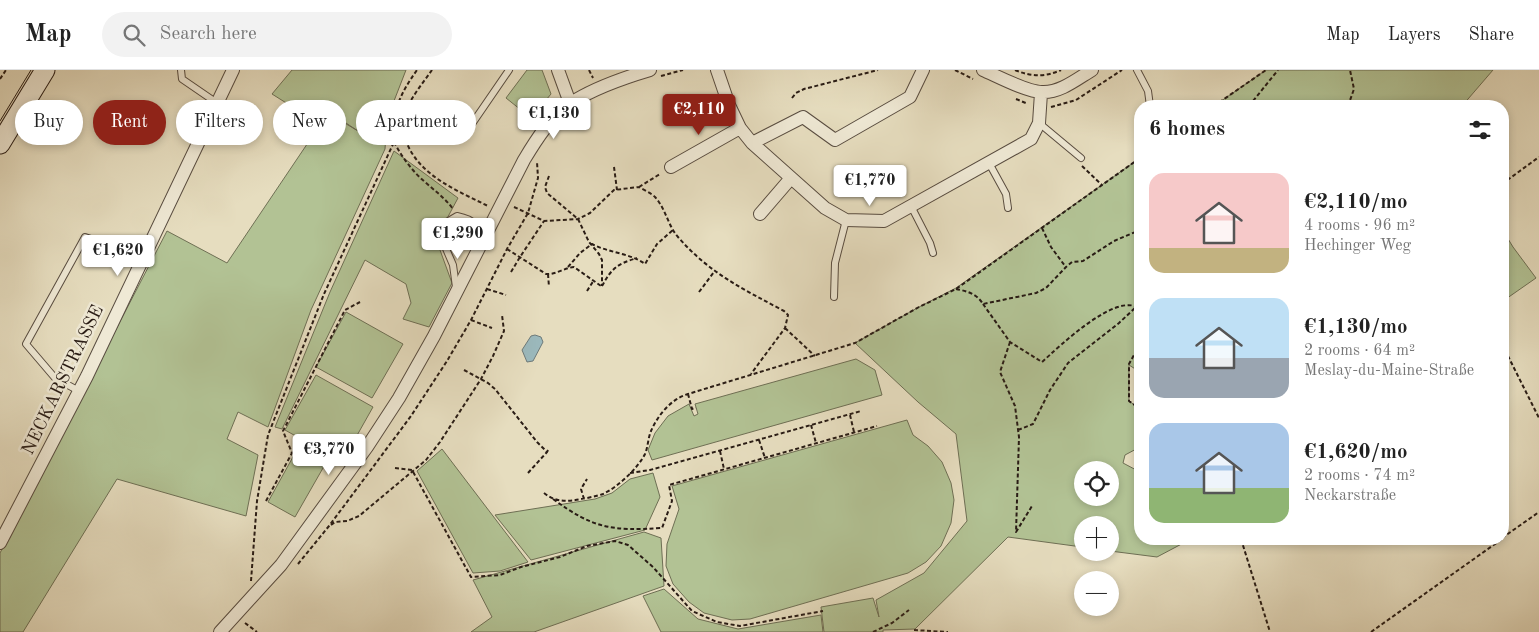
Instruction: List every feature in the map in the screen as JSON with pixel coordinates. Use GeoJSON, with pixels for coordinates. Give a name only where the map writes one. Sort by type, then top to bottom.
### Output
{"type":"FeatureCollection","features":[{"type":"Feature","properties":{"kind":"main road"},"geometry":{"type":"LineString","coordinates":[[0,144],[45,70]]}},
{"type":"Feature","properties":{"kind":"street","name":"NECKARSTRASSE"},"geometry":{"type":"LineString","coordinates":[[218,100],[233,70]]}},
{"type":"Feature","properties":{"kind":"street"},"geometry":{"type":"LineString","coordinates":[[558,70],[570,103]]}},
{"type":"Feature","properties":{"kind":"street"},"geometry":{"type":"LineString","coordinates":[[717,70],[729,105],[740,128],[752,143],[825,208],[846,220],[884,221],[1031,139],[1039,123],[1041,93]]}},
{"type":"Feature","properties":{"kind":"street"},"geometry":{"type":"LineString","coordinates":[[752,143],[803,116],[834,140],[910,97],[923,70]]}},
{"type":"Feature","properties":{"kind":"street"},"geometry":{"type":"LineString","coordinates":[[983,70],[1041,93],[1067,86],[1092,70]]}},
{"type":"Feature","properties":{"kind":"street"},"geometry":{"type":"LineString","coordinates":[[220,632],[281,565],[367,447],[399,398],[534,144],[570,103],[620,78],[655,73]]}},
{"type":"Feature","properties":{"kind":"street"},"geometry":{"type":"LineString","coordinates":[[671,168],[740,128]]}},
{"type":"Feature","properties":{"kind":"street","name":"NECKARSTRASSE"},"geometry":{"type":"LineString","coordinates":[[0,542],[79,391],[197,145]]}},
{"type":"Feature","properties":{"kind":"street"},"geometry":{"type":"LineString","coordinates":[[760,214],[791,178]]}},
{"type":"Feature","properties":{"kind":"lane"},"geometry":{"type":"LineString","coordinates":[[181,70],[182,79],[213,100]]}},
{"type":"Feature","properties":{"kind":"lane"},"geometry":{"type":"LineString","coordinates":[[476,118],[509,70]]}},
{"type":"Feature","properties":{"kind":"lane"},"geometry":{"type":"LineString","coordinates":[[1138,70],[1148,91],[1149,100]]}},
{"type":"Feature","properties":{"kind":"lane"},"geometry":{"type":"LineString","coordinates":[[1039,123],[1081,158]]}},
{"type":"Feature","properties":{"kind":"lane"},"geometry":{"type":"LineString","coordinates":[[989,163],[1006,194],[1008,208]]}},
{"type":"Feature","properties":{"kind":"lane"},"geometry":{"type":"LineString","coordinates":[[911,206],[930,243],[933,253]]}},
{"type":"Feature","properties":{"kind":"lane"},"geometry":{"type":"LineString","coordinates":[[457,291],[453,265],[441,237],[444,223],[457,216],[470,219],[477,227],[480,246]]}},
{"type":"Feature","properties":{"kind":"lane"},"geometry":{"type":"LineString","coordinates":[[834,297],[835,263],[846,220]]}},
{"type":"Feature","properties":{"kind":"lane"},"geometry":{"type":"LineString","coordinates":[[79,391],[55,378],[26,344],[84,237],[143,258]]}},
{"type":"Feature","properties":{"kind":"path"},"geometry":{"type":"LineString","coordinates":[[0,79],[6,70]]}},
{"type":"Feature","properties":{"kind":"path"},"geometry":{"type":"LineString","coordinates":[[399,100],[409,80],[417,70]]}},
{"type":"Feature","properties":{"kind":"path"},"geometry":{"type":"LineString","coordinates":[[432,70],[409,102],[402,128],[411,153],[430,174],[457,190],[501,206],[528,213],[544,221],[578,219],[590,213],[614,190],[639,187],[671,168]]}},
{"type":"Feature","properties":{"kind":"path"},"geometry":{"type":"LineString","coordinates":[[589,70],[594,78]]}},
{"type":"Feature","properties":{"kind":"path"},"geometry":{"type":"LineString","coordinates":[[655,73],[683,70]]}},
{"type":"Feature","properties":{"kind":"path"},"geometry":{"type":"LineString","coordinates":[[792,98],[796,93],[804,89],[878,70]]}},
{"type":"Feature","properties":{"kind":"path"},"geometry":{"type":"LineString","coordinates":[[1016,70],[1028,75],[1053,74],[1061,70]]}},
{"type":"Feature","properties":{"kind":"path"},"geometry":{"type":"LineString","coordinates":[[1223,100],[1266,70]]}},
{"type":"Feature","properties":{"kind":"path"},"geometry":{"type":"LineString","coordinates":[[1254,100],[1278,70]]}},
{"type":"Feature","properties":{"kind":"path"},"geometry":{"type":"LineString","coordinates":[[1350,70],[1354,89],[1350,100]]}},
{"type":"Feature","properties":{"kind":"path"},"geometry":{"type":"LineString","coordinates":[[255,594],[251,589],[252,559],[257,501],[268,435],[324,294],[393,145]]}},
{"type":"Feature","properties":{"kind":"path"},"geometry":{"type":"LineString","coordinates":[[396,145],[402,158],[423,181],[446,200],[457,216]]}},
{"type":"Feature","properties":{"kind":"path"},"geometry":{"type":"LineString","coordinates":[[1509,179],[1539,157]]}},
{"type":"Feature","properties":{"kind":"path"},"geometry":{"type":"LineString","coordinates":[[1081,158],[1081,166],[1102,185]]}},
{"type":"Feature","properties":{"kind":"path"},"geometry":{"type":"LineString","coordinates":[[502,315],[504,331],[481,379],[426,460],[359,516],[347,521],[335,522],[329,526],[410,416],[447,361],[471,320],[507,249],[528,213],[538,178],[537,162]]}},
{"type":"Feature","properties":{"kind":"path"},"geometry":{"type":"LineString","coordinates":[[551,498],[560,501],[570,501],[604,493],[630,473],[645,453],[652,431],[663,412],[674,400],[688,394],[855,343],[956,288],[1134,162]]}},
{"type":"Feature","properties":{"kind":"path"},"geometry":{"type":"LineString","coordinates":[[614,167],[617,190]]}},
{"type":"Feature","properties":{"kind":"path"},"geometry":{"type":"LineString","coordinates":[[549,176],[545,187],[547,193],[578,219],[602,260],[602,286]]}},
{"type":"Feature","properties":{"kind":"path"},"geometry":{"type":"LineString","coordinates":[[639,187],[654,197],[663,208],[676,236],[714,272],[742,289],[784,310],[788,315],[785,328],[750,375]]}},
{"type":"Feature","properties":{"kind":"path"},"geometry":{"type":"LineString","coordinates":[[511,272],[544,221]]}},
{"type":"Feature","properties":{"kind":"path"},"geometry":{"type":"LineString","coordinates":[[1042,228],[1055,253],[1066,267]]}},
{"type":"Feature","properties":{"kind":"path"},"geometry":{"type":"LineString","coordinates":[[592,244],[608,251],[637,258],[645,264],[657,244],[673,230]]}},
{"type":"Feature","properties":{"kind":"path"},"geometry":{"type":"LineString","coordinates":[[983,304],[1036,293],[1046,288],[1072,262],[1083,260],[1114,241],[1134,233]]}},
{"type":"Feature","properties":{"kind":"path"},"geometry":{"type":"LineString","coordinates":[[568,267],[580,253],[592,244]]}},
{"type":"Feature","properties":{"kind":"path"},"geometry":{"type":"LineString","coordinates":[[507,249],[541,272],[548,274],[568,267],[574,267],[602,286]]}},
{"type":"Feature","properties":{"kind":"path"},"geometry":{"type":"LineString","coordinates":[[602,286],[613,268],[637,258]]}},
{"type":"Feature","properties":{"kind":"path"},"geometry":{"type":"LineString","coordinates":[[699,292],[714,272]]}},
{"type":"Feature","properties":{"kind":"path"},"geometry":{"type":"LineString","coordinates":[[548,274],[550,288]]}},
{"type":"Feature","properties":{"kind":"path"},"geometry":{"type":"LineString","coordinates":[[587,290],[594,280]]}},
{"type":"Feature","properties":{"kind":"path"},"geometry":{"type":"LineString","coordinates":[[956,288],[972,294],[980,300],[991,318],[1010,342],[1042,362],[1094,318],[1124,304],[1134,305]]}},
{"type":"Feature","properties":{"kind":"path"},"geometry":{"type":"LineString","coordinates":[[487,289],[506,295]]}},
{"type":"Feature","properties":{"kind":"path"},"geometry":{"type":"LineString","coordinates":[[266,501],[292,453],[283,431],[345,310],[360,302]]}},
{"type":"Feature","properties":{"kind":"path"},"geometry":{"type":"LineString","coordinates":[[1018,430],[1033,424],[1050,390],[1068,363],[1134,309]]}},
{"type":"Feature","properties":{"kind":"path"},"geometry":{"type":"LineString","coordinates":[[471,320],[492,328]]}},
{"type":"Feature","properties":{"kind":"path"},"geometry":{"type":"LineString","coordinates":[[785,328],[816,356]]}},
{"type":"Feature","properties":{"kind":"path"},"geometry":{"type":"LineString","coordinates":[[1010,342],[1000,372],[1015,406],[1018,430],[1019,473],[1016,532],[1032,506]]}},
{"type":"Feature","properties":{"kind":"path"},"geometry":{"type":"LineString","coordinates":[[1134,355],[1129,364],[1129,401],[1134,405]]}},
{"type":"Feature","properties":{"kind":"path"},"geometry":{"type":"LineString","coordinates":[[1509,358],[1539,418]]}},
{"type":"Feature","properties":{"kind":"path"},"geometry":{"type":"LineString","coordinates":[[464,370],[495,389],[537,442],[547,450],[528,472]]}},
{"type":"Feature","properties":{"kind":"path"},"geometry":{"type":"LineString","coordinates":[[688,394],[692,409],[696,408]]}},
{"type":"Feature","properties":{"kind":"path"},"geometry":{"type":"LineString","coordinates":[[630,473],[650,470],[861,411]]}},
{"type":"Feature","properties":{"kind":"path"},"geometry":{"type":"LineString","coordinates":[[850,415],[854,433]]}},
{"type":"Feature","properties":{"kind":"path"},"geometry":{"type":"LineString","coordinates":[[811,425],[816,443]]}},
{"type":"Feature","properties":{"kind":"path"},"geometry":{"type":"LineString","coordinates":[[544,493],[570,512],[594,524],[619,528],[662,528],[672,501],[669,485],[877,426]]}},
{"type":"Feature","properties":{"kind":"path"},"geometry":{"type":"LineString","coordinates":[[759,440],[765,458]]}},
{"type":"Feature","properties":{"kind":"path"},"geometry":{"type":"LineString","coordinates":[[720,451],[724,470]]}},
{"type":"Feature","properties":{"kind":"path"},"geometry":{"type":"LineString","coordinates":[[395,468],[412,470]]}},
{"type":"Feature","properties":{"kind":"path"},"geometry":{"type":"LineString","coordinates":[[412,470],[471,577],[500,575],[521,567],[560,557],[587,546],[615,542],[628,546],[653,567],[692,611],[717,622],[740,626],[824,611]]}},
{"type":"Feature","properties":{"kind":"path"},"geometry":{"type":"LineString","coordinates":[[584,499],[581,488],[587,479]]}},
{"type":"Feature","properties":{"kind":"path"},"geometry":{"type":"LineString","coordinates":[[1509,533],[1539,512]]}},
{"type":"Feature","properties":{"kind":"path"},"geometry":{"type":"LineString","coordinates":[[1243,545],[1270,632]]}},
{"type":"Feature","properties":{"kind":"path"},"geometry":{"type":"LineString","coordinates":[[1370,632],[1492,545]]}},
{"type":"Feature","properties":{"kind":"path"},"geometry":{"type":"LineString","coordinates":[[873,632],[892,623],[909,610]]}},
{"type":"Feature","properties":{"kind":"path"},"geometry":{"type":"LineString","coordinates":[[236,615],[257,632]]}},
{"type":"Feature","properties":{"kind":"path"},"geometry":{"type":"LineString","coordinates":[[914,630],[948,632]]}},
{"type":"Feature","properties":{"kind":"green space"},"geometry":{"type":"Polygon","coordinates":[[[292,70],[406,70],[394,100],[356,100],[356,130],[346,123],[346,100],[282,100],[272,94],[292,70]]]}},
{"type":"Feature","properties":{"kind":"green space"},"geometry":{"type":"Polygon","coordinates":[[[527,70],[542,70],[551,94],[531,118],[506,98],[527,70]]]}},
{"type":"Feature","properties":{"kind":"green space"},"geometry":{"type":"Polygon","coordinates":[[[1266,70],[1493,70],[1467,100],[1223,100],[1266,70]]]}},
{"type":"Feature","properties":{"kind":"green space"},"geometry":{"type":"Polygon","coordinates":[[[346,124],[356,130],[356,145],[385,145],[385,149],[311,310],[268,427],[238,412],[227,439],[258,455],[246,516],[117,479],[23,632],[0,632],[0,553],[167,231],[227,263],[306,145],[346,145],[346,124]]]}},
{"type":"Feature","properties":{"kind":"green space"},"geometry":{"type":"Polygon","coordinates":[[[394,151],[458,198],[436,239],[452,283],[429,327],[403,319],[411,303],[406,284],[365,260],[282,429],[275,427],[330,292],[394,151]]]}},
{"type":"Feature","properties":{"kind":"green space"},"geometry":{"type":"Polygon","coordinates":[[[1134,162],[1134,368],[1129,365],[1129,401],[1134,405],[1134,450],[1125,455],[1123,463],[1134,469],[1134,545],[1180,545],[1157,557],[1119,552],[1119,516],[1074,516],[1074,546],[1008,537],[915,629],[883,630],[883,632],[824,632],[821,607],[873,598],[879,617],[876,600],[924,573],[967,521],[956,434],[918,402],[855,343],[956,288],[1134,162]]]}},
{"type":"Feature","properties":{"kind":"green space"},"geometry":{"type":"Polygon","coordinates":[[[1509,240],[1513,247],[1536,278],[1509,297],[1509,240]]]}},
{"type":"Feature","properties":{"kind":"green space"},"geometry":{"type":"Polygon","coordinates":[[[346,312],[403,344],[372,398],[316,367],[346,312]]]}},
{"type":"Feature","properties":{"kind":"green space"},"geometry":{"type":"Polygon","coordinates":[[[856,359],[875,370],[882,395],[652,460],[648,450],[655,433],[668,416],[689,404],[694,416],[698,414],[695,404],[856,359]]]}},
{"type":"Feature","properties":{"kind":"green space"},"geometry":{"type":"Polygon","coordinates":[[[316,375],[373,407],[342,462],[285,430],[316,375]]]}},
{"type":"Feature","properties":{"kind":"green space"},"geometry":{"type":"Polygon","coordinates":[[[907,420],[913,435],[928,446],[942,462],[951,483],[954,500],[951,523],[941,546],[926,562],[908,573],[750,619],[732,620],[704,613],[689,602],[673,584],[666,566],[667,544],[679,509],[672,486],[907,420]]]}},
{"type":"Feature","properties":{"kind":"green space"},"geometry":{"type":"Polygon","coordinates":[[[299,446],[327,461],[295,517],[268,502],[299,446]]]}},
{"type":"Feature","properties":{"kind":"green space"},"geometry":{"type":"Polygon","coordinates":[[[442,449],[528,562],[500,571],[473,573],[417,471],[442,449]]]}},
{"type":"Feature","properties":{"kind":"green space"},"geometry":{"type":"Polygon","coordinates":[[[653,473],[660,497],[645,530],[531,560],[495,515],[595,499],[612,493],[630,479],[653,473]]]}},
{"type":"Feature","properties":{"kind":"green space"},"geometry":{"type":"Polygon","coordinates":[[[644,532],[661,538],[664,586],[534,632],[471,632],[492,617],[473,580],[644,532]]]}},
{"type":"Feature","properties":{"kind":"green space"},"geometry":{"type":"Polygon","coordinates":[[[664,589],[698,619],[738,629],[821,615],[823,632],[661,632],[643,596],[664,589]]]}},
{"type":"Feature","properties":{"kind":"water"},"geometry":{"type":"Polygon","coordinates":[[[531,336],[541,337],[543,342],[533,361],[527,362],[522,350],[531,336]]]}},
{"type":"Feature","properties":{"kind":"tram line"},"geometry":{"type":"LineString","coordinates":[[0,121],[31,70]]}}]}
